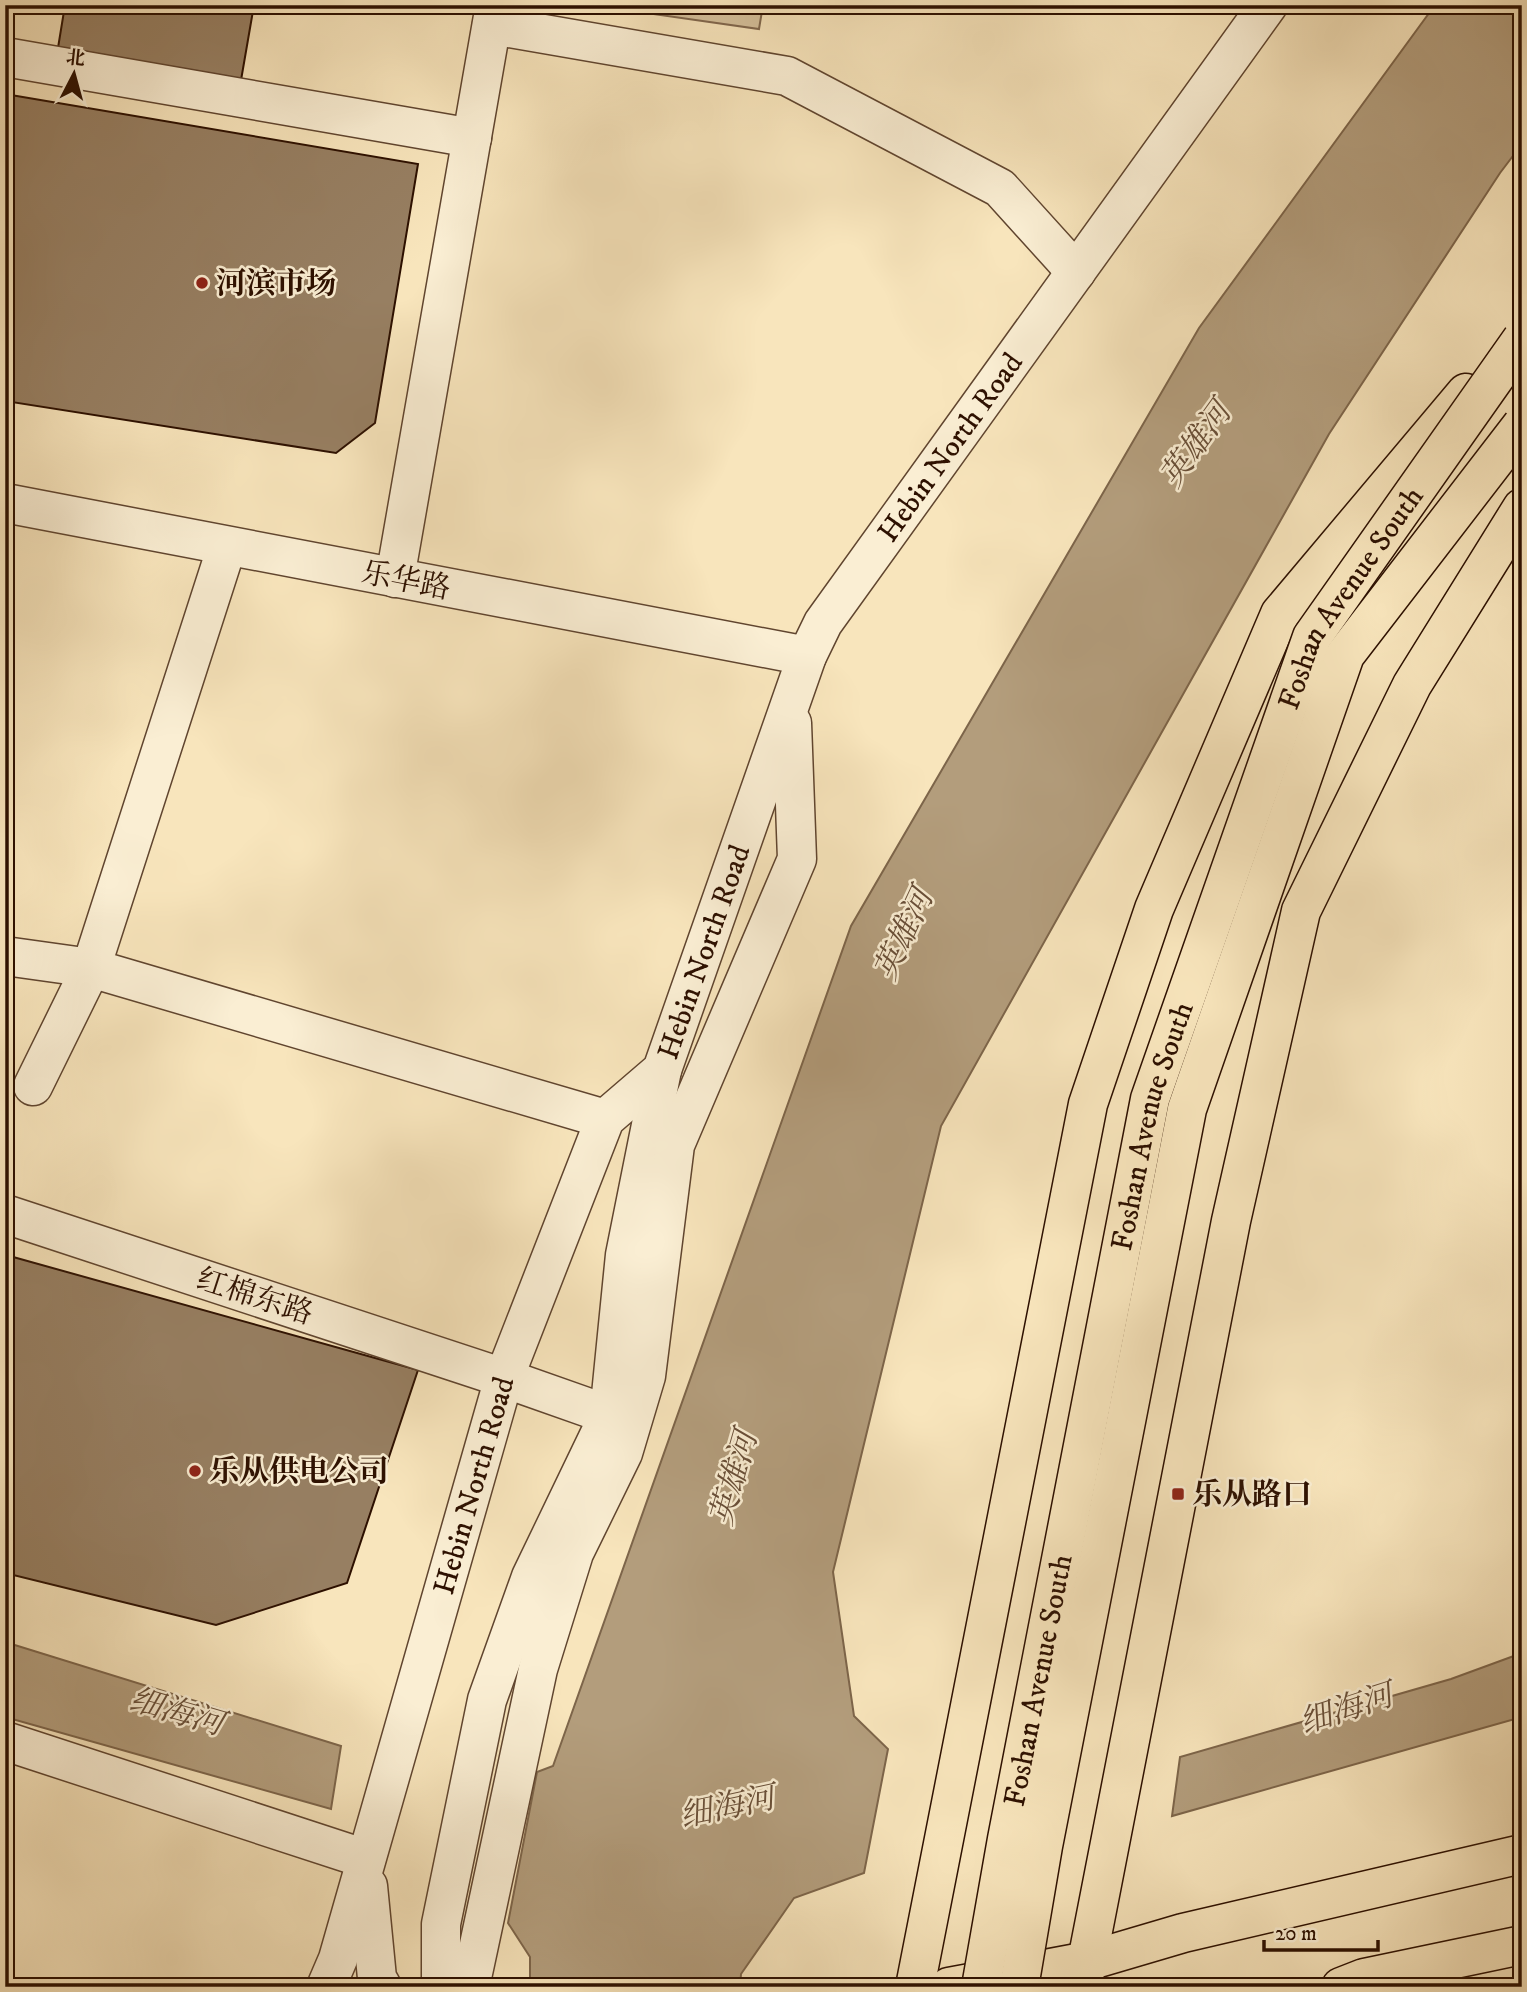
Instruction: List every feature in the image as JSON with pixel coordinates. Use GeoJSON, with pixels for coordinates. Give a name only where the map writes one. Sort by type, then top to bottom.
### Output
{"type":"FeatureCollection","features":[{"type":"Feature","properties":{"kind":"main road"},"geometry":{"type":"LineString","coordinates":[[915,1987],[1088,1104],[1154,909],[1280,614],[1522,327]]}},
{"type":"Feature","properties":{"kind":"main road","name":"Foshan Avenue South"},"geometry":{"type":"LineString","coordinates":[[981,1987],[1007,1839],[1150,1099],[1312,637],[1522,339]]}},
{"type":"Feature","properties":{"kind":"main road","name":"Foshan Avenue South"},"geometry":{"type":"LineString","coordinates":[[1019,1987],[1043,1846],[1186,1109],[1345,655],[1522,425]]}},
{"type":"Feature","properties":{"kind":"main road"},"geometry":{"type":"LineString","coordinates":[[1085,1974],[1231,1221],[1301,911],[1412,685],[1522,508]]}},
{"type":"Feature","properties":{"kind":"main road"},"geometry":{"type":"LineString","coordinates":[[949,1987],[1085,1974],[1183,1933],[1522,1854]]}},
{"type":"Feature","properties":{"kind":"main road"},"geometry":{"type":"LineString","coordinates":[[1351,1984],[1522,1945]]}},
{"type":"Feature","properties":{"kind":"street","name":"Hebin North Road"},"geometry":{"type":"LineString","coordinates":[[326,1987],[338,1959],[505,1378],[606,1119],[662,1070],[807,656],[823,623],[1268,5]]}},
{"type":"Feature","properties":{"kind":"street"},"geometry":{"type":"LineString","coordinates":[[395,578],[494,15],[787,76],[1000,188],[1076,272]]}},
{"type":"Feature","properties":{"kind":"street"},"geometry":{"type":"LineString","coordinates":[[5,57],[472,138]]}},
{"type":"Feature","properties":{"kind":"street","name":"乐华路"},"geometry":{"type":"LineString","coordinates":[[5,503],[807,656]]}},
{"type":"Feature","properties":{"kind":"street"},"geometry":{"type":"LineString","coordinates":[[33,1086],[91,968],[228,546]]}},
{"type":"Feature","properties":{"kind":"street"},"geometry":{"type":"LineString","coordinates":[[470,1987],[538,1669],[574,1553],[622,1453],[646,1376],[675,1145],[797,859],[791,702]]}},
{"type":"Feature","properties":{"kind":"street"},"geometry":{"type":"LineString","coordinates":[[5,956],[91,968],[606,1119]]}},
{"type":"Feature","properties":{"kind":"street"},"geometry":{"type":"LineString","coordinates":[[440,1987],[441,1924],[487,1700],[531,1577],[610,1415],[625,1255],[662,1070]]}},
{"type":"Feature","properties":{"kind":"street","name":"红棉东路"},"geometry":{"type":"LineString","coordinates":[[5,1214],[610,1415]]}},
{"type":"Feature","properties":{"kind":"street"},"geometry":{"type":"LineString","coordinates":[[5,1741],[366,1859],[377,1978],[382,1987]]}},
{"type":"Feature","properties":{"kind":"shaded area"},"geometry":{"type":"Polygon","coordinates":[[[633,5],[763,5],[759,29],[632,11],[633,5]]]}},
{"type":"Feature","properties":{"kind":"water"},"geometry":{"type":"Polygon","coordinates":[[[1435,5],[1522,5],[1522,144],[1500,173],[1329,434],[941,1126],[833,1572],[854,1716],[888,1749],[864,1873],[794,1898],[741,1974],[740,1987],[530,1987],[530,1957],[508,1923],[537,1772],[553,1766],[851,926],[1199,328],[1435,5]]]}},
{"type":"Feature","properties":{"kind":"water","name":"细海河"},"geometry":{"type":"Polygon","coordinates":[[[5,1642],[341,1746],[331,1809],[5,1717],[5,1642]]]}},
{"type":"Feature","properties":{"kind":"water"},"geometry":{"type":"Polygon","coordinates":[[[1522,1653],[1522,1717],[1172,1816],[1180,1757],[1451,1679],[1522,1653]]]}},
{"type":"Feature","properties":{"kind":"building"},"geometry":{"type":"Polygon","coordinates":[[[65,5],[254,5],[240,86],[57,54],[65,5]]]}},
{"type":"Feature","properties":{"kind":"building","name":"河滨市场"},"geometry":{"type":"Polygon","coordinates":[[[5,94],[418,164],[375,423],[336,453],[5,401],[5,94]]]}},
{"type":"Feature","properties":{"kind":"building","name":"乐从供电公司"},"geometry":{"type":"Polygon","coordinates":[[[6,1255],[418,1370],[347,1583],[216,1625],[5,1573],[6,1255]]]}},
{"type":"Feature","properties":{"kind":"place","name":"河滨市场"},"geometry":{"type":"Point","coordinates":[202,283]}},
{"type":"Feature","properties":{"kind":"place","name":"乐从供电公司"},"geometry":{"type":"Point","coordinates":[195,1471]}},
{"type":"Feature","properties":{"kind":"place","name":"乐从路口"},"geometry":{"type":"Point","coordinates":[1178,1494]}},
{"type":"Feature","properties":{"kind":"water label","name":"英雄河"},"geometry":{"type":"Point","coordinates":[1195,444]}},
{"type":"Feature","properties":{"kind":"water label","name":"英雄河"},"geometry":{"type":"Point","coordinates":[903,934]}},
{"type":"Feature","properties":{"kind":"water label","name":"英雄河"},"geometry":{"type":"Point","coordinates":[733,1478]}}]}
